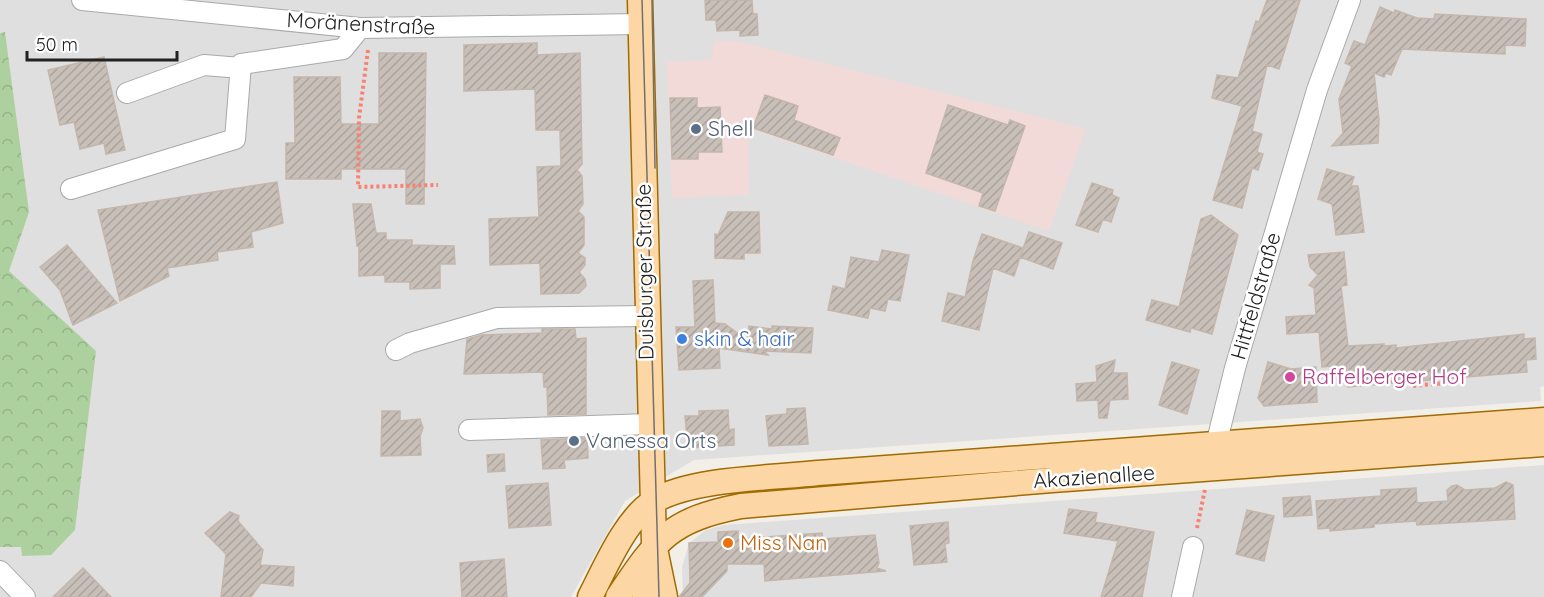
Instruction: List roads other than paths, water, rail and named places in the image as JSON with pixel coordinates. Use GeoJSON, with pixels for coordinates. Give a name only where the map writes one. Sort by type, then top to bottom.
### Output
{"type":"FeatureCollection","features":[{"type":"Feature","properties":{"kind":"main road","name":"Duisburger Straße"},"geometry":{"type":"LineString","coordinates":[[640,0],[654,544],[665,597]]}},
{"type":"Feature","properties":{"kind":"main road","name":"Akazienallee"},"geometry":{"type":"LineString","coordinates":[[653,502],[705,484],[818,473],[1544,420]]}},
{"type":"Feature","properties":{"kind":"main road","name":"Akazienallee"},"geometry":{"type":"LineString","coordinates":[[654,544],[688,520],[708,512],[741,506],[1052,480],[1544,444]]}},
{"type":"Feature","properties":{"kind":"main road"},"geometry":{"type":"LineString","coordinates":[[590,597],[615,549],[640,514],[653,502]]}},
{"type":"Feature","properties":{"kind":"main road","name":"Duisburger Straße"},"geometry":{"type":"LineString","coordinates":[[645,597],[654,544]]}},
{"type":"Feature","properties":{"kind":"main road"},"geometry":{"type":"LineString","coordinates":[[618,597],[654,544]]}},
{"type":"Feature","properties":{"kind":"street","name":"Moränenstraße"},"geometry":{"type":"LineString","coordinates":[[82,0],[366,28],[640,24]]}},
{"type":"Feature","properties":{"kind":"street","name":"Hittfeldstraße"},"geometry":{"type":"LineString","coordinates":[[1209,470],[1237,361],[1314,101],[1350,0]]}},
{"type":"Feature","properties":{"kind":"street"},"geometry":{"type":"LineString","coordinates":[[71,189],[235,139],[242,64],[343,49],[366,28]]}},
{"type":"Feature","properties":{"kind":"street"},"geometry":{"type":"LineString","coordinates":[[128,93],[204,65],[241,68]]}},
{"type":"Feature","properties":{"kind":"street"},"geometry":{"type":"LineString","coordinates":[[396,350],[410,343],[497,318],[647,316]]}},
{"type":"Feature","properties":{"kind":"street"},"geometry":{"type":"LineString","coordinates":[[469,430],[650,424]]}},
{"type":"Feature","properties":{"kind":"street"},"geometry":{"type":"LineString","coordinates":[[1182,597],[1193,547]]}},
{"type":"Feature","properties":{"kind":"street"},"geometry":{"type":"LineString","coordinates":[[0,571],[25,597]]}},
{"type":"Feature","properties":{"kind":"tram line"},"geometry":{"type":"LineString","coordinates":[[642,0],[659,597]]}},
{"type":"Feature","properties":{"kind":"tram line"},"geometry":{"type":"LineString","coordinates":[[652,0],[655,168]]}},
{"type":"Feature","properties":{"kind":"place","name":"Shell"},"geometry":{"type":"Point","coordinates":[696,129]}},
{"type":"Feature","properties":{"kind":"place","name":"skin & hair"},"geometry":{"type":"Point","coordinates":[682,339]}},
{"type":"Feature","properties":{"kind":"place","name":"Raffelberger Hof"},"geometry":{"type":"Point","coordinates":[1290,377]}},
{"type":"Feature","properties":{"kind":"place","name":"Vanessa Orts"},"geometry":{"type":"Point","coordinates":[574,441]}},
{"type":"Feature","properties":{"kind":"place","name":"Miss Nan"},"geometry":{"type":"Point","coordinates":[728,543]}}]}
